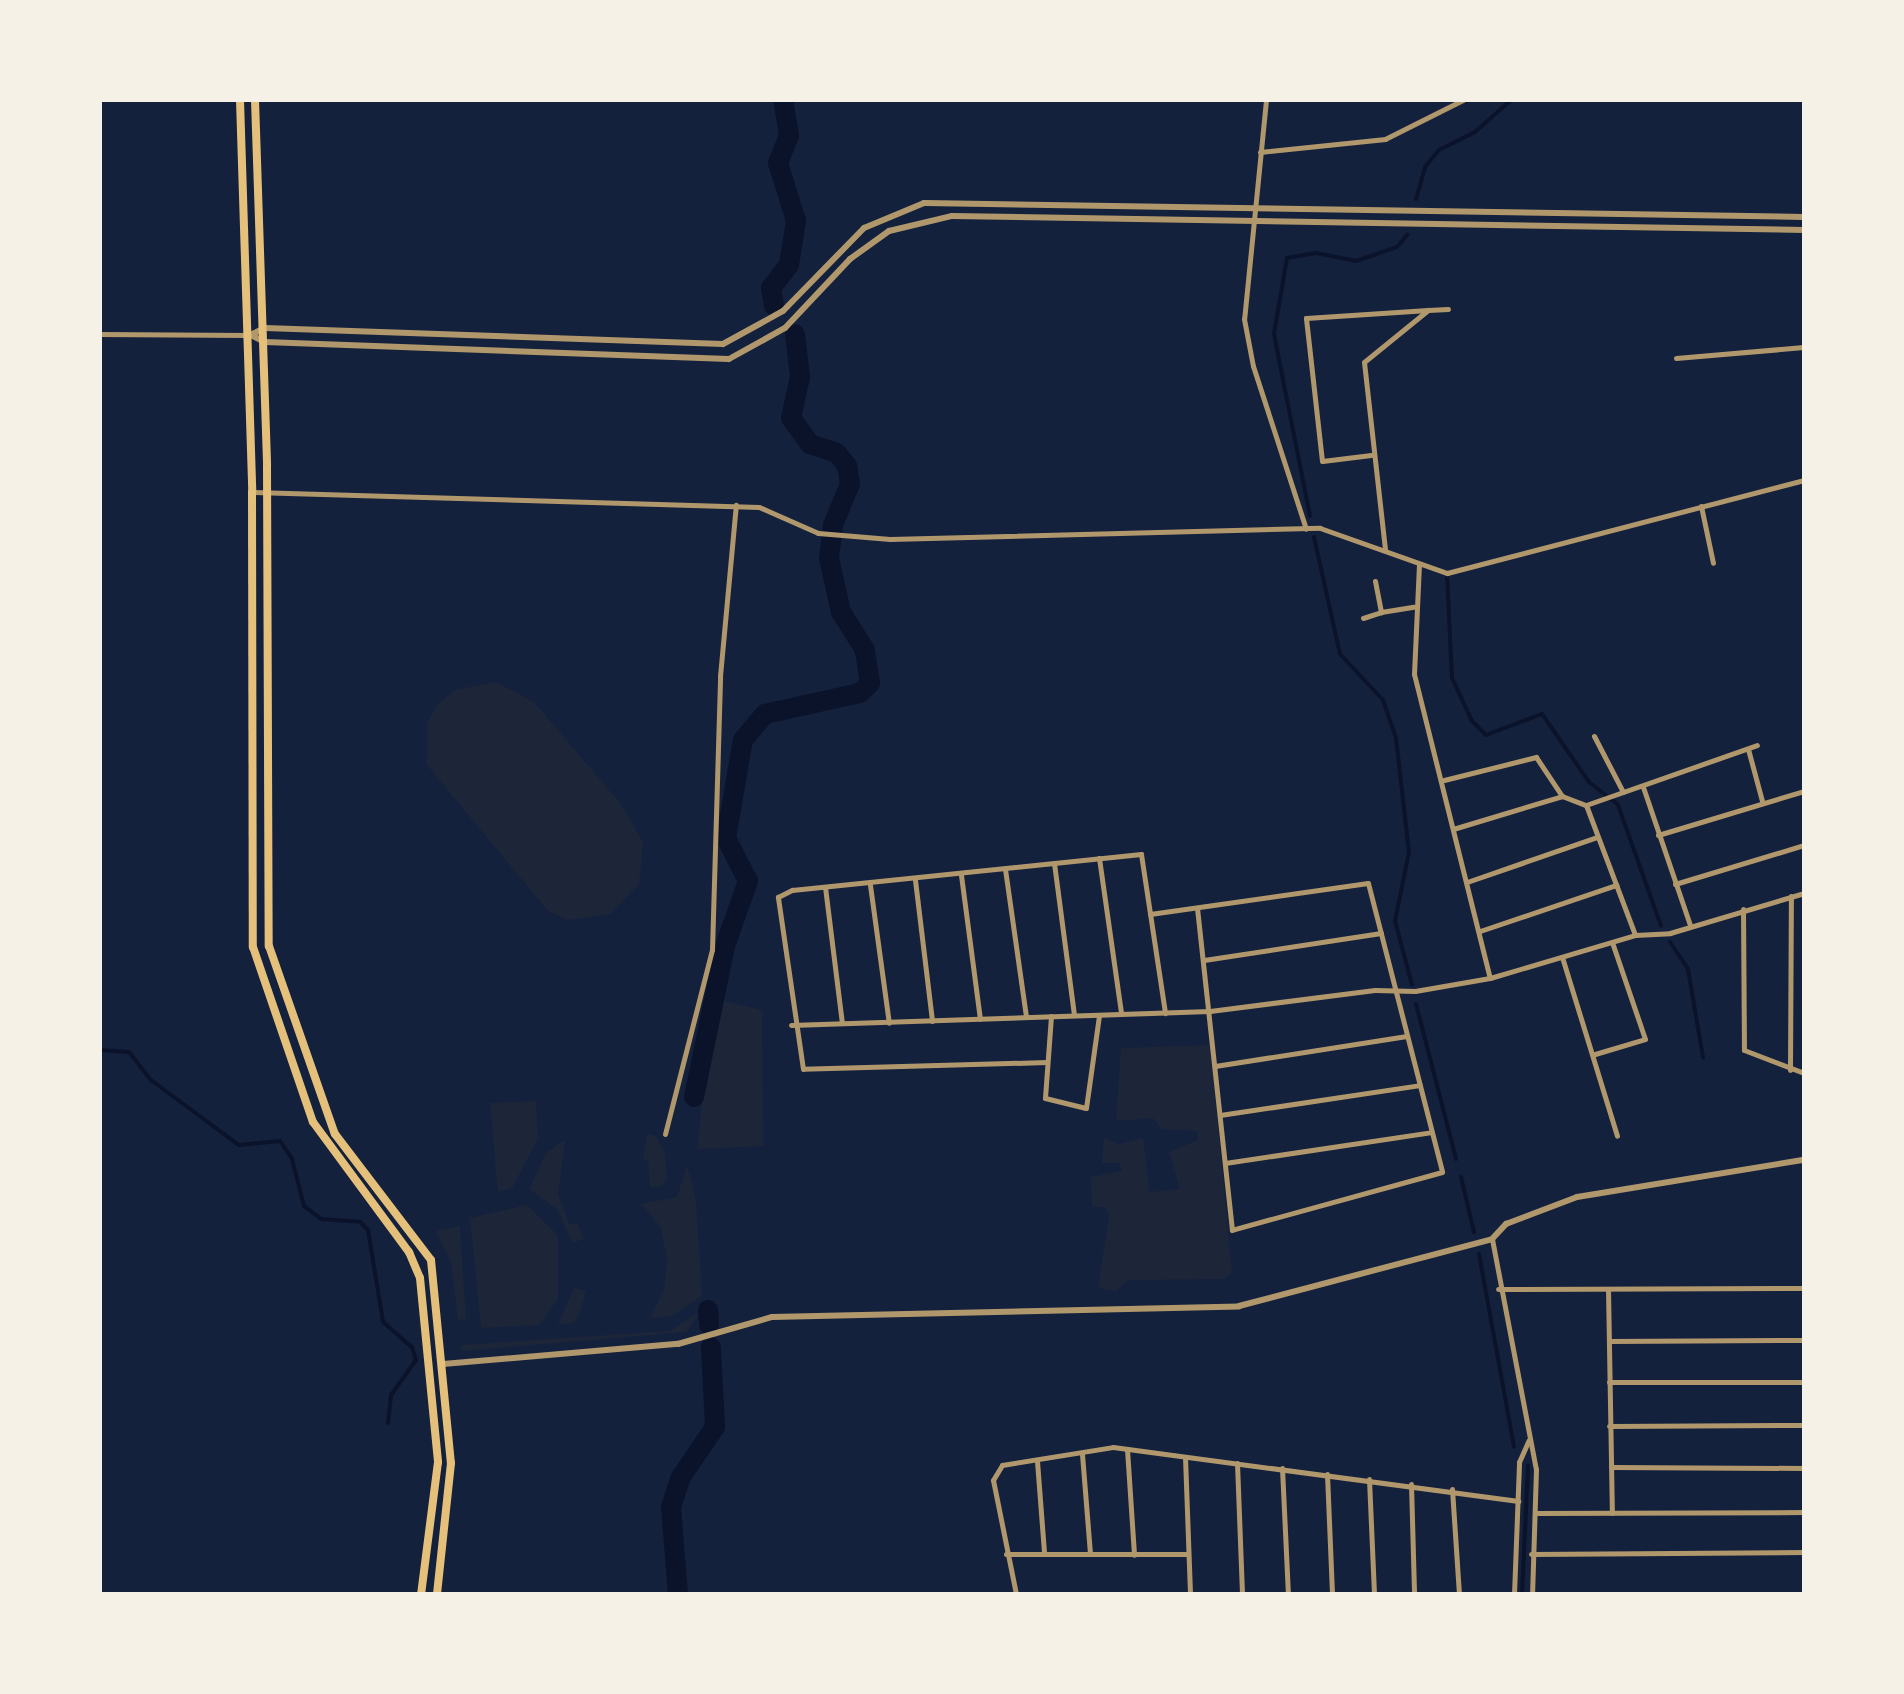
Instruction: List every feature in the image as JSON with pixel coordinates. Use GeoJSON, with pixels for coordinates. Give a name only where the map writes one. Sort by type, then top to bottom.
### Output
{"type":"FeatureCollection","features":[{"type":"Feature","properties":{"kind":"main road"},"geometry":{"type":"LineString","coordinates":[[240,100],[250,335],[253,947],[313,1122],[409,1252],[420,1278],[438,1462],[421,1594]]}},
{"type":"Feature","properties":{"kind":"main road"},"geometry":{"type":"LineString","coordinates":[[254,100],[268,492],[270,946],[335,1134],[431,1260],[443,1364],[450,1501],[437,1594]]}},
{"type":"Feature","properties":{"kind":"street"},"geometry":{"type":"LineString","coordinates":[[1266,100],[1244,318],[1253,366],[1306,529]]}},
{"type":"Feature","properties":{"kind":"street"},"geometry":{"type":"LineString","coordinates":[[1260,152],[1385,139],[1463,100]]}},
{"type":"Feature","properties":{"kind":"street"},"geometry":{"type":"LineString","coordinates":[[250,335],[264,328],[723,344],[783,311],[852,237],[910,206],[1804,216]]}},
{"type":"Feature","properties":{"kind":"street"},"geometry":{"type":"LineString","coordinates":[[100,334],[250,335],[265,342],[722,360],[786,328],[850,259],[917,220],[952,216],[1804,230]]}},
{"type":"Feature","properties":{"kind":"street"},"geometry":{"type":"LineString","coordinates":[[1372,455],[1322,461],[1306,318],[1448,309]]}},
{"type":"Feature","properties":{"kind":"street"},"geometry":{"type":"LineString","coordinates":[[1385,550],[1364,362],[1428,310]]}},
{"type":"Feature","properties":{"kind":"street"},"geometry":{"type":"LineString","coordinates":[[1676,358],[1804,347]]}},
{"type":"Feature","properties":{"kind":"street"},"geometry":{"type":"LineString","coordinates":[[252,492],[736,505],[778,510],[818,533],[839,536],[1306,529],[1335,531],[1447,572],[1483,566],[1804,480]]}},
{"type":"Feature","properties":{"kind":"street"},"geometry":{"type":"LineString","coordinates":[[665,1134],[712,950],[720,676],[736,505]]}},
{"type":"Feature","properties":{"kind":"street"},"geometry":{"type":"LineString","coordinates":[[1701,506],[1713,563]]}},
{"type":"Feature","properties":{"kind":"street"},"geometry":{"type":"LineString","coordinates":[[1419,564],[1414,607],[1414,674],[1490,978]]}},
{"type":"Feature","properties":{"kind":"street"},"geometry":{"type":"LineString","coordinates":[[1376,581],[1381,612]]}},
{"type":"Feature","properties":{"kind":"street"},"geometry":{"type":"LineString","coordinates":[[1362,618],[1414,607]]}},
{"type":"Feature","properties":{"kind":"street"},"geometry":{"type":"LineString","coordinates":[[1594,736],[1624,792]]}},
{"type":"Feature","properties":{"kind":"street"},"geometry":{"type":"LineString","coordinates":[[1443,780],[1524,755],[1539,760],[1562,796],[1586,805],[1757,746]]}},
{"type":"Feature","properties":{"kind":"street"},"geometry":{"type":"LineString","coordinates":[[1748,749],[1762,801]]}},
{"type":"Feature","properties":{"kind":"street"},"geometry":{"type":"LineString","coordinates":[[1642,787],[1690,925]]}},
{"type":"Feature","properties":{"kind":"street"},"geometry":{"type":"LineString","coordinates":[[1658,835],[1804,791]]}},
{"type":"Feature","properties":{"kind":"street"},"geometry":{"type":"LineString","coordinates":[[1454,830],[1562,796]]}},
{"type":"Feature","properties":{"kind":"street"},"geometry":{"type":"LineString","coordinates":[[1586,805],[1635,936]]}},
{"type":"Feature","properties":{"kind":"street"},"geometry":{"type":"LineString","coordinates":[[1468,882],[1598,837]]}},
{"type":"Feature","properties":{"kind":"street"},"geometry":{"type":"LineString","coordinates":[[1675,884],[1804,845]]}},
{"type":"Feature","properties":{"kind":"street"},"geometry":{"type":"LineString","coordinates":[[1047,1062],[803,1069],[791,1026],[776,904],[786,891],[1141,854],[1166,1013]]}},
{"type":"Feature","properties":{"kind":"street"},"geometry":{"type":"LineString","coordinates":[[1099,858],[1121,1014]]}},
{"type":"Feature","properties":{"kind":"street"},"geometry":{"type":"LineString","coordinates":[[1054,863],[1074,1015]]}},
{"type":"Feature","properties":{"kind":"street"},"geometry":{"type":"LineString","coordinates":[[1005,869],[1026,1017]]}},
{"type":"Feature","properties":{"kind":"street"},"geometry":{"type":"LineString","coordinates":[[961,874],[980,1019]]}},
{"type":"Feature","properties":{"kind":"street"},"geometry":{"type":"LineString","coordinates":[[916,880],[932,1021]]}},
{"type":"Feature","properties":{"kind":"street"},"geometry":{"type":"LineString","coordinates":[[1150,914],[1368,883],[1442,1172],[1232,1230],[1198,909]]}},
{"type":"Feature","properties":{"kind":"street"},"geometry":{"type":"LineString","coordinates":[[870,885],[889,1023]]}},
{"type":"Feature","properties":{"kind":"street"},"geometry":{"type":"LineString","coordinates":[[1480,931],[1616,885]]}},
{"type":"Feature","properties":{"kind":"street"},"geometry":{"type":"LineString","coordinates":[[824,888],[842,1024]]}},
{"type":"Feature","properties":{"kind":"street"},"geometry":{"type":"LineString","coordinates":[[791,1026],[1210,1011],[1490,978],[1804,893]]}},
{"type":"Feature","properties":{"kind":"street"},"geometry":{"type":"LineString","coordinates":[[1790,1070],[1791,896]]}},
{"type":"Feature","properties":{"kind":"street"},"geometry":{"type":"LineString","coordinates":[[1743,910],[1746,1055],[1804,1073]]}},
{"type":"Feature","properties":{"kind":"street"},"geometry":{"type":"LineString","coordinates":[[1204,960],[1381,933]]}},
{"type":"Feature","properties":{"kind":"street"},"geometry":{"type":"LineString","coordinates":[[1594,1054],[1644,1039],[1612,942]]}},
{"type":"Feature","properties":{"kind":"street"},"geometry":{"type":"LineString","coordinates":[[1562,957],[1618,1136]]}},
{"type":"Feature","properties":{"kind":"street"},"geometry":{"type":"LineString","coordinates":[[1051,1016],[1046,1102],[1086,1108],[1099,1014]]}},
{"type":"Feature","properties":{"kind":"street"},"geometry":{"type":"LineString","coordinates":[[1215,1066],[1407,1036]]}},
{"type":"Feature","properties":{"kind":"street"},"geometry":{"type":"LineString","coordinates":[[1220,1115],[1420,1084]]}},
{"type":"Feature","properties":{"kind":"street"},"geometry":{"type":"LineString","coordinates":[[1225,1163],[1432,1132]]}},
{"type":"Feature","properties":{"kind":"street"},"geometry":{"type":"LineString","coordinates":[[443,1364],[678,1344],[772,1317],[1239,1306],[1492,1239],[1506,1224],[1577,1197],[1804,1160]]}},
{"type":"Feature","properties":{"kind":"street"},"geometry":{"type":"LineString","coordinates":[[1492,1239],[1498,1289],[1529,1440],[1535,1512],[1532,1594]]}},
{"type":"Feature","properties":{"kind":"street"},"geometry":{"type":"LineString","coordinates":[[1498,1289],[1804,1288]]}},
{"type":"Feature","properties":{"kind":"street"},"geometry":{"type":"LineString","coordinates":[[1608,1289],[1612,1513]]}},
{"type":"Feature","properties":{"kind":"street"},"geometry":{"type":"LineString","coordinates":[[1609,1341],[1804,1340]]}},
{"type":"Feature","properties":{"kind":"street"},"geometry":{"type":"LineString","coordinates":[[1609,1382],[1804,1382]]}},
{"type":"Feature","properties":{"kind":"street"},"geometry":{"type":"LineString","coordinates":[[1609,1426],[1804,1424]]}},
{"type":"Feature","properties":{"kind":"street"},"geometry":{"type":"LineString","coordinates":[[1514,1594],[1519,1462],[1529,1440]]}},
{"type":"Feature","properties":{"kind":"street"},"geometry":{"type":"LineString","coordinates":[[1016,1594],[994,1472],[1037,1461],[1127,1449],[1452,1489],[1518,1501]]}},
{"type":"Feature","properties":{"kind":"street"},"geometry":{"type":"LineString","coordinates":[[1127,1449],[1134,1555]]}},
{"type":"Feature","properties":{"kind":"street"},"geometry":{"type":"LineString","coordinates":[[1082,1454],[1090,1554]]}},
{"type":"Feature","properties":{"kind":"street"},"geometry":{"type":"LineString","coordinates":[[1186,1456],[1190,1594]]}},
{"type":"Feature","properties":{"kind":"street"},"geometry":{"type":"LineString","coordinates":[[1037,1461],[1044,1553]]}},
{"type":"Feature","properties":{"kind":"street"},"geometry":{"type":"LineString","coordinates":[[1238,1463],[1242,1594]]}},
{"type":"Feature","properties":{"kind":"street"},"geometry":{"type":"LineString","coordinates":[[1612,1467],[1804,1468]]}},
{"type":"Feature","properties":{"kind":"street"},"geometry":{"type":"LineString","coordinates":[[1282,1468],[1288,1594]]}},
{"type":"Feature","properties":{"kind":"street"},"geometry":{"type":"LineString","coordinates":[[1327,1474],[1332,1594]]}},
{"type":"Feature","properties":{"kind":"street"},"geometry":{"type":"LineString","coordinates":[[1369,1479],[1374,1594]]}},
{"type":"Feature","properties":{"kind":"street"},"geometry":{"type":"LineString","coordinates":[[1412,1484],[1414,1594]]}},
{"type":"Feature","properties":{"kind":"street"},"geometry":{"type":"LineString","coordinates":[[1452,1489],[1459,1594]]}},
{"type":"Feature","properties":{"kind":"street"},"geometry":{"type":"LineString","coordinates":[[1535,1512],[1804,1512]]}},
{"type":"Feature","properties":{"kind":"street"},"geometry":{"type":"LineString","coordinates":[[1532,1554],[1804,1552]]}},
{"type":"Feature","properties":{"kind":"street"},"geometry":{"type":"LineString","coordinates":[[1006,1554],[1188,1554]]}},
{"type":"Feature","properties":{"kind":"shaded area"},"geometry":{"type":"Polygon","coordinates":[[[496,682],[534,702],[621,804],[643,842],[639,884],[610,914],[568,920],[548,911],[427,765],[427,723],[438,704],[455,690],[496,682]]]}},
{"type":"Feature","properties":{"kind":"shaded area"},"geometry":{"type":"Polygon","coordinates":[[[710,998],[762,1010],[763,1146],[697,1149],[707,1051],[698,1048],[710,998]]]}},
{"type":"Feature","properties":{"kind":"shaded area"},"geometry":{"type":"Polygon","coordinates":[[[1210,1045],[1232,1272],[1224,1279],[1128,1280],[1116,1291],[1098,1288],[1109,1217],[1106,1207],[1092,1207],[1091,1177],[1122,1171],[1119,1163],[1102,1163],[1104,1138],[1119,1144],[1143,1138],[1150,1192],[1180,1189],[1169,1152],[1198,1140],[1198,1131],[1161,1129],[1153,1118],[1116,1121],[1121,1048],[1210,1045]]]}},
{"type":"Feature","properties":{"kind":"shaded area"},"geometry":{"type":"Polygon","coordinates":[[[536,1101],[538,1139],[512,1188],[498,1192],[490,1103],[536,1101]]]}},
{"type":"Feature","properties":{"kind":"shaded area"},"geometry":{"type":"Polygon","coordinates":[[[647,1134],[656,1136],[665,1153],[667,1179],[659,1187],[650,1187],[648,1160],[643,1159],[647,1134]]]}},
{"type":"Feature","properties":{"kind":"shaded area"},"geometry":{"type":"Polygon","coordinates":[[[565,1140],[558,1194],[569,1224],[578,1224],[584,1239],[572,1243],[558,1210],[529,1189],[546,1153],[565,1140]]]}},
{"type":"Feature","properties":{"kind":"shaded area"},"geometry":{"type":"Polygon","coordinates":[[[687,1165],[696,1200],[702,1296],[672,1316],[650,1318],[664,1290],[667,1257],[660,1226],[641,1204],[677,1197],[687,1165]]]}},
{"type":"Feature","properties":{"kind":"shaded area"},"geometry":{"type":"Polygon","coordinates":[[[527,1205],[558,1235],[558,1299],[539,1325],[481,1328],[470,1218],[527,1205]]]}},
{"type":"Feature","properties":{"kind":"shaded area"},"geometry":{"type":"Polygon","coordinates":[[[460,1226],[466,1319],[458,1320],[451,1263],[436,1231],[460,1226]]]}},
{"type":"Feature","properties":{"kind":"shaded area"},"geometry":{"type":"Polygon","coordinates":[[[574,1288],[586,1291],[580,1312],[574,1323],[558,1324],[574,1288]]]}},
{"type":"Feature","properties":{"kind":"shaded area"},"geometry":{"type":"Polygon","coordinates":[[[702,1310],[686,1332],[462,1351],[461,1345],[670,1331],[702,1310]]]}},
{"type":"Feature","properties":{"kind":"waterway"},"geometry":{"type":"LineString","coordinates":[[774,306],[771,288],[789,265],[796,221],[778,163],[789,136],[783,100]]}},
{"type":"Feature","properties":{"kind":"waterway"},"geometry":{"type":"LineString","coordinates":[[1416,199],[1425,167],[1439,150],[1475,132],[1511,100]]}},
{"type":"Feature","properties":{"kind":"waterway"},"geometry":{"type":"LineString","coordinates":[[1310,516],[1274,334],[1287,258],[1316,253],[1356,261],[1397,247],[1407,235]]}},
{"type":"Feature","properties":{"kind":"waterway"},"geometry":{"type":"LineString","coordinates":[[694,1097],[725,946],[748,881],[726,838],[743,740],[765,714],[860,693],[870,683],[865,650],[841,612],[829,558],[833,525],[850,484],[847,466],[837,453],[810,444],[791,418],[800,377],[795,334]]}},
{"type":"Feature","properties":{"kind":"waterway"},"geometry":{"type":"LineString","coordinates":[[1314,537],[1340,654],[1383,700],[1396,738],[1409,852],[1395,921],[1412,985]]}},
{"type":"Feature","properties":{"kind":"waterway"},"geometry":{"type":"LineString","coordinates":[[1447,573],[1452,678],[1472,721],[1486,735],[1542,714],[1589,782],[1618,805],[1661,926]]}},
{"type":"Feature","properties":{"kind":"waterway"},"geometry":{"type":"LineString","coordinates":[[1670,942],[1688,969],[1703,1058]]}},
{"type":"Feature","properties":{"kind":"waterway"},"geometry":{"type":"LineString","coordinates":[[1416,1004],[1456,1159]]}},
{"type":"Feature","properties":{"kind":"waterway"},"geometry":{"type":"LineString","coordinates":[[100,1050],[129,1052],[151,1080],[239,1145],[280,1141],[292,1159],[304,1206],[321,1219],[360,1222],[368,1230],[383,1322],[412,1347],[416,1360],[391,1395],[388,1423]]}},
{"type":"Feature","properties":{"kind":"waterway"},"geometry":{"type":"LineString","coordinates":[[1461,1177],[1474,1232]]}},
{"type":"Feature","properties":{"kind":"waterway"},"geometry":{"type":"LineString","coordinates":[[1479,1254],[1514,1447]]}},
{"type":"Feature","properties":{"kind":"waterway"},"geometry":{"type":"LineString","coordinates":[[708,1310],[709,1325]]}},
{"type":"Feature","properties":{"kind":"waterway"},"geometry":{"type":"LineString","coordinates":[[678,1594],[671,1507],[681,1477],[715,1427],[711,1347]]}},
{"type":"Feature","properties":{"kind":"waterway"},"geometry":{"type":"LineString","coordinates":[[1522,1594],[1528,1465]]}}]}
